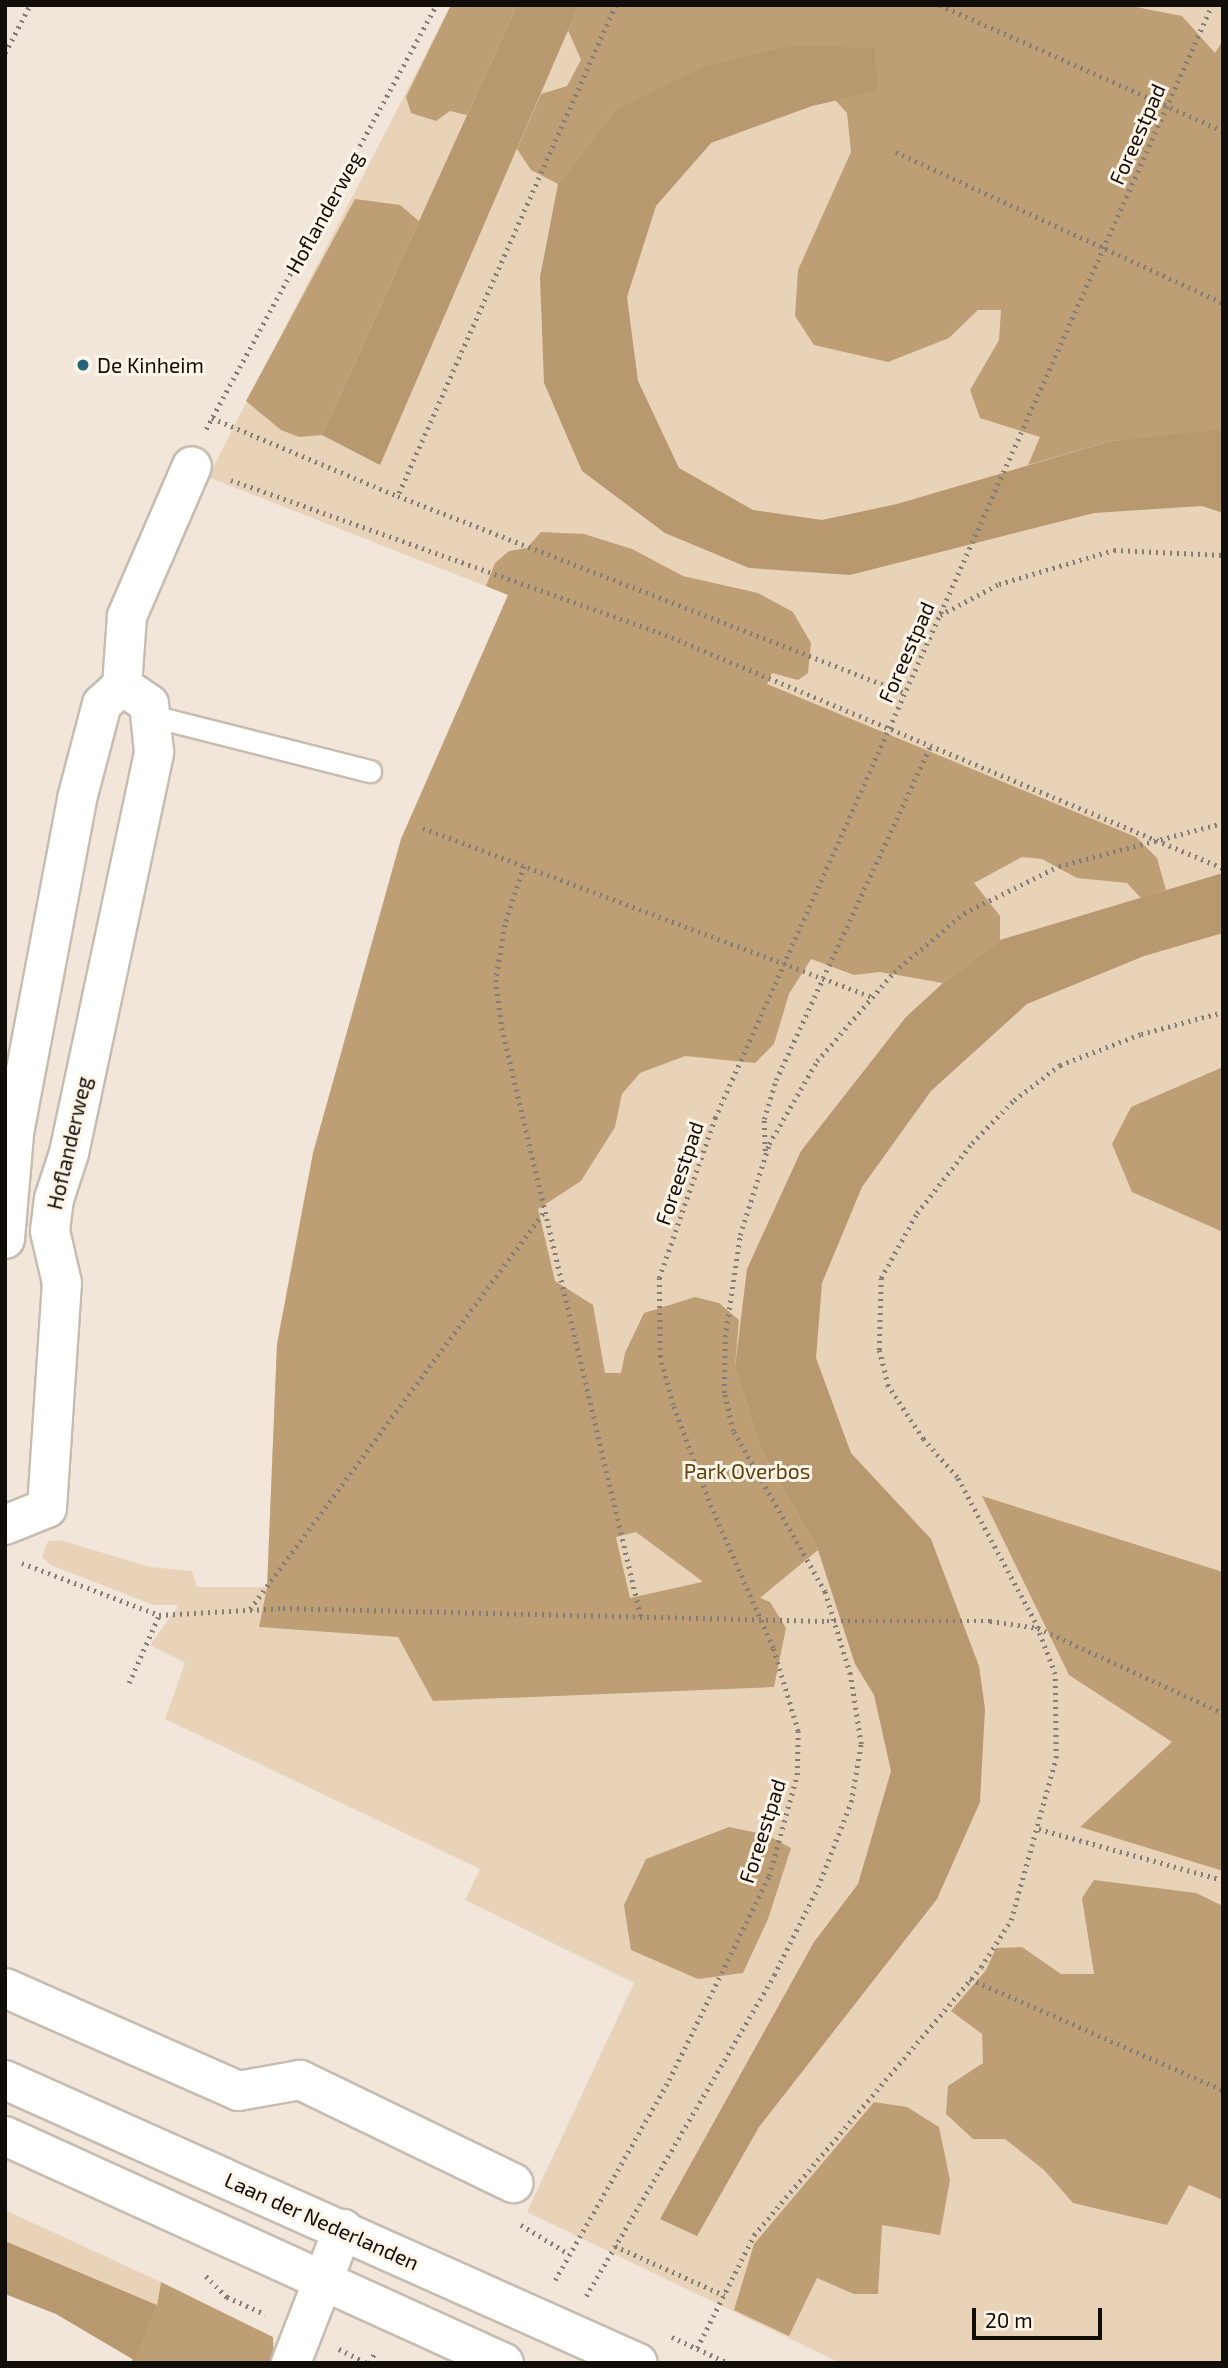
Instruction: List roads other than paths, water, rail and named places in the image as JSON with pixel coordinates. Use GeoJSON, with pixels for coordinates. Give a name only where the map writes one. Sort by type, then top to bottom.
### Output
{"type":"FeatureCollection","features":[{"type":"Feature","properties":{"kind":"street"},"geometry":{"type":"LineString","coordinates":[[5,1239],[14,1132],[77,799],[97,738],[102,704],[122,687],[127,616],[192,466]]}},
{"type":"Feature","properties":{"kind":"street"},"geometry":{"type":"LineString","coordinates":[[97,738],[125,749],[153,727],[149,704],[122,687]]}},
{"type":"Feature","properties":{"kind":"street","name":"Hoflanderweg"},"geometry":{"type":"LineString","coordinates":[[5,1525],[47,1508],[62,1283],[50,1231],[54,1199],[69,1153],[153,727]]}},
{"type":"Feature","properties":{"kind":"street"},"geometry":{"type":"LineString","coordinates":[[5,1988],[238,2091],[300,2080],[513,2183]]}},
{"type":"Feature","properties":{"kind":"street","name":"Laan der Nederlanden"},"geometry":{"type":"LineString","coordinates":[[5,2080],[638,2363]]}},
{"type":"Feature","properties":{"kind":"street"},"geometry":{"type":"LineString","coordinates":[[5,2136],[505,2363]]}},
{"type":"Feature","properties":{"kind":"street"},"geometry":{"type":"LineString","coordinates":[[297,2347],[343,2229]]}},
{"type":"Feature","properties":{"kind":"lane"},"geometry":{"type":"LineString","coordinates":[[153,727],[370,771]]}},
{"type":"Feature","properties":{"kind":"place","name":"De Kinheim"},"geometry":{"type":"Point","coordinates":[83,365]}},
{"type":"Feature","properties":{"kind":"park label","name":"Park Overbos"},"geometry":{"type":"Point","coordinates":[747,1471]}}]}
